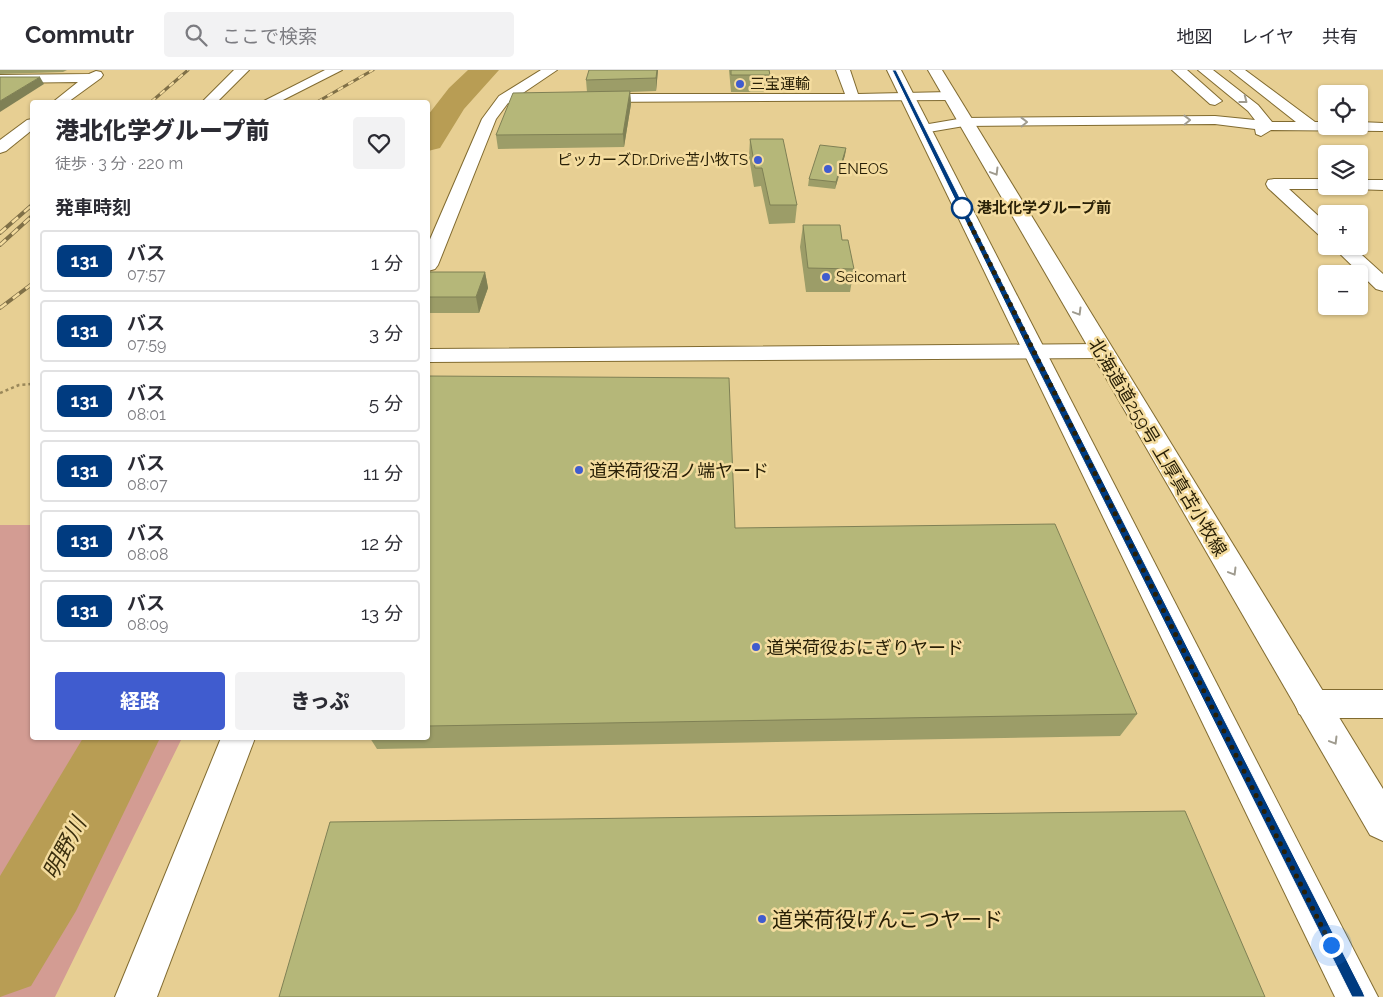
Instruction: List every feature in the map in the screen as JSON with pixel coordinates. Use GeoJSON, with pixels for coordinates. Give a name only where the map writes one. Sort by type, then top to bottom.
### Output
{"type":"FeatureCollection","features":[{"type":"Feature","properties":{"kind":"street"},"geometry":{"type":"LineString","coordinates":[[211,100],[242,70]]}},
{"type":"Feature","properties":{"kind":"street"},"geometry":{"type":"LineString","coordinates":[[274,100],[335,70]]}},
{"type":"Feature","properties":{"kind":"street"},"geometry":{"type":"LineString","coordinates":[[430,260],[489,119],[504,99],[550,70]]}},
{"type":"Feature","properties":{"kind":"street"},"geometry":{"type":"LineString","coordinates":[[843,70],[853,98]]}},
{"type":"Feature","properties":{"kind":"street"},"geometry":{"type":"LineString","coordinates":[[894,70],[1033,352],[1357,997]]}},
{"type":"Feature","properties":{"kind":"street","name":"北海道道259号 上厚真苫小牧線"},"geometry":{"type":"LineString","coordinates":[[935,70],[1383,823]]}},
{"type":"Feature","properties":{"kind":"street"},"geometry":{"type":"LineString","coordinates":[[1179,70],[1222,106],[1224,113],[1215,120]]}},
{"type":"Feature","properties":{"kind":"street"},"geometry":{"type":"LineString","coordinates":[[1205,70],[1253,108],[1268,126]]}},
{"type":"Feature","properties":{"kind":"street"},"geometry":{"type":"LineString","coordinates":[[1237,70],[1312,127]]}},
{"type":"Feature","properties":{"kind":"street"},"geometry":{"type":"LineString","coordinates":[[0,78],[98,74]]}},
{"type":"Feature","properties":{"kind":"street"},"geometry":{"type":"LineString","coordinates":[[63,100],[98,74]]}},
{"type":"Feature","properties":{"kind":"street"},"geometry":{"type":"LineString","coordinates":[[584,98],[950,96]]}},
{"type":"Feature","properties":{"kind":"street"},"geometry":{"type":"LineString","coordinates":[[504,99],[564,99]]}},
{"type":"Feature","properties":{"kind":"street"},"geometry":{"type":"LineString","coordinates":[[924,129],[1215,120],[1268,126],[1383,127]]}},
{"type":"Feature","properties":{"kind":"street"},"geometry":{"type":"LineString","coordinates":[[0,148],[30,125]]}},
{"type":"Feature","properties":{"kind":"street"},"geometry":{"type":"LineString","coordinates":[[1216,135],[1260,131],[1268,126]]}},
{"type":"Feature","properties":{"kind":"street"},"geometry":{"type":"LineString","coordinates":[[969,129],[1001,137]]}},
{"type":"Feature","properties":{"kind":"street"},"geometry":{"type":"LineString","coordinates":[[1318,184],[1274,184],[1318,225]]}},
{"type":"Feature","properties":{"kind":"street"},"geometry":{"type":"LineString","coordinates":[[1368,185],[1383,185]]}},
{"type":"Feature","properties":{"kind":"street"},"geometry":{"type":"LineString","coordinates":[[1351,255],[1383,285]]}},
{"type":"Feature","properties":{"kind":"street"},"geometry":{"type":"LineString","coordinates":[[430,356],[1101,351]]}},
{"type":"Feature","properties":{"kind":"street"},"geometry":{"type":"LineString","coordinates":[[1312,704],[1383,704]]}},
{"type":"Feature","properties":{"kind":"street"},"geometry":{"type":"LineString","coordinates":[[136,997],[237,740]]}},
{"type":"Feature","properties":{"kind":"path"},"geometry":{"type":"LineString","coordinates":[[0,393],[18,385],[30,384]]}},
{"type":"Feature","properties":{"kind":"shaded area"},"geometry":{"type":"Polygon","coordinates":[[[0,525],[30,525],[30,740],[181,740],[55,997],[0,997],[0,525]]]}},
{"type":"Feature","properties":{"kind":"building"},"geometry":{"type":"Polygon","coordinates":[[[589,70],[657,70],[656,78],[586,80],[589,70]]]}},
{"type":"Feature","properties":{"kind":"building"},"geometry":{"type":"Polygon","coordinates":[[[731,70],[769,70],[770,75],[731,75],[731,70]]]}},
{"type":"Feature","properties":{"kind":"building"},"geometry":{"type":"Polygon","coordinates":[[[0,77],[40,77],[0,101],[0,77]]]}},
{"type":"Feature","properties":{"kind":"building"},"geometry":{"type":"Polygon","coordinates":[[[630,91],[623,134],[496,135],[513,93],[630,91]]]}},
{"type":"Feature","properties":{"kind":"building"},"geometry":{"type":"Polygon","coordinates":[[[750,139],[783,139],[797,205],[770,205],[762,168],[755,168],[750,139]]]}},
{"type":"Feature","properties":{"kind":"building"},"geometry":{"type":"Polygon","coordinates":[[[820,145],[846,148],[836,182],[809,179],[820,145]]]}},
{"type":"Feature","properties":{"kind":"building"},"geometry":{"type":"Polygon","coordinates":[[[803,225],[840,225],[842,240],[848,240],[854,269],[808,268],[803,225]]]}},
{"type":"Feature","properties":{"kind":"building"},"geometry":{"type":"Polygon","coordinates":[[[430,272],[485,272],[476,297],[430,297],[430,272]]]}},
{"type":"Feature","properties":{"kind":"building","name":"道栄荷役おにぎりヤード"},"geometry":{"type":"Polygon","coordinates":[[[430,376],[729,378],[735,528],[1055,524],[1137,714],[430,726],[430,376]]]}},
{"type":"Feature","properties":{"kind":"building","name":"道栄荷役げんこつヤード"},"geometry":{"type":"Polygon","coordinates":[[[1185,811],[1265,997],[279,997],[330,822],[1185,811]]]}},
{"type":"Feature","properties":{"kind":"waterway","name":"明野川"},"geometry":{"type":"LineString","coordinates":[[430,137],[439,121],[453,103],[485,70]]}},
{"type":"Feature","properties":{"kind":"waterway","name":"明野川"},"geometry":{"type":"LineString","coordinates":[[0,955],[46,881],[122,740]]}},
{"type":"Feature","properties":{"kind":"railway"},"geometry":{"type":"LineString","coordinates":[[153,100],[188,70]]}},
{"type":"Feature","properties":{"kind":"railway"},"geometry":{"type":"LineString","coordinates":[[320,100],[373,70]]}},
{"type":"Feature","properties":{"kind":"railway"},"geometry":{"type":"LineString","coordinates":[[0,233],[30,207]]}},
{"type":"Feature","properties":{"kind":"railway"},"geometry":{"type":"LineString","coordinates":[[0,245],[30,218]]}},
{"type":"Feature","properties":{"kind":"railway"},"geometry":{"type":"LineString","coordinates":[[0,308],[30,286]]}},
{"type":"Feature","properties":{"kind":"bus line","name":"131"},"geometry":{"type":"LineString","coordinates":[[894,70],[1033,352],[1357,997]]}},
{"type":"Feature","properties":{"kind":"place","name":"三宝運輸"},"geometry":{"type":"Point","coordinates":[740,84]}},
{"type":"Feature","properties":{"kind":"place","name":"ピッカーズDr.Drive苫小牧TS"},"geometry":{"type":"Point","coordinates":[758,160]}},
{"type":"Feature","properties":{"kind":"place","name":"ENEOS"},"geometry":{"type":"Point","coordinates":[828,169]}},
{"type":"Feature","properties":{"kind":"place","name":"港北化学グループ前"},"geometry":{"type":"Point","coordinates":[962,208]}},
{"type":"Feature","properties":{"kind":"place","name":"Seicomart"},"geometry":{"type":"Point","coordinates":[826,277]}},
{"type":"Feature","properties":{"kind":"place","name":"道栄荷役沼ノ端ヤード"},"geometry":{"type":"Point","coordinates":[579,470]}},
{"type":"Feature","properties":{"kind":"place","name":"道栄荷役おにぎりヤード"},"geometry":{"type":"Point","coordinates":[756,647]}},
{"type":"Feature","properties":{"kind":"place","name":"道栄荷役げんこつヤード"},"geometry":{"type":"Point","coordinates":[762,919]}},
{"type":"Feature","properties":{"kind":"route"},"geometry":{"type":"LineString","coordinates":[[962,208],[1331,945]]}}]}
